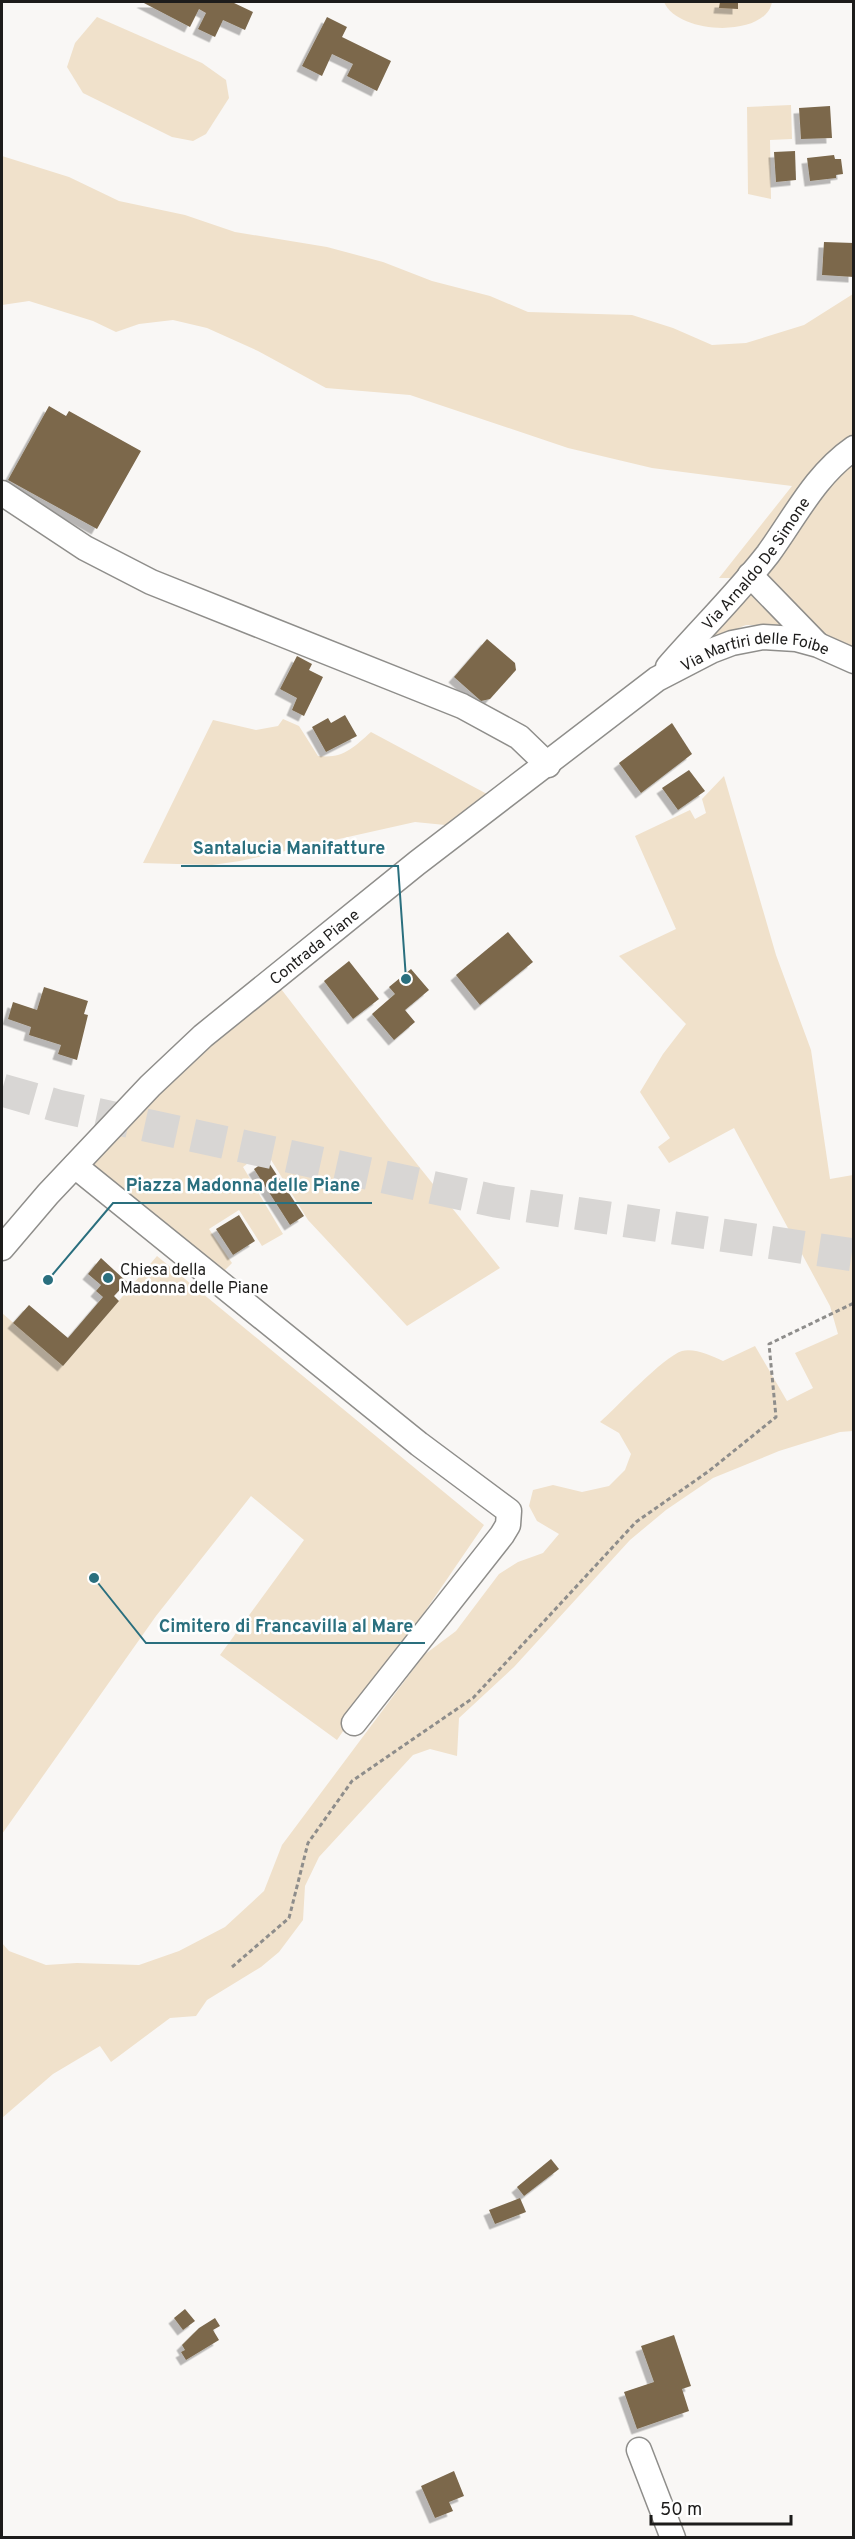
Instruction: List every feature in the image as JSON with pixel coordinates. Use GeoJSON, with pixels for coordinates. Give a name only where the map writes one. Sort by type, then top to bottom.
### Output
{"type":"FeatureCollection","features":[{"type":"Feature","properties":{"kind":"street","name":"Via Arnaldo De Simone"},"geometry":{"type":"LineString","coordinates":[[657,679],[750,575],[809,491],[841,457],[854,448]]}},
{"type":"Feature","properties":{"kind":"street"},"geometry":{"type":"LineString","coordinates":[[2,493],[85,548],[150,582],[462,706],[519,737],[548,765]]}},
{"type":"Feature","properties":{"kind":"street"},"geometry":{"type":"LineString","coordinates":[[750,575],[818,645]]}},
{"type":"Feature","properties":{"kind":"street","name":"Via Martiri delle Foibe"},"geometry":{"type":"LineString","coordinates":[[657,679],[711,651],[748,639],[782,637],[818,645],[854,662]]}},
{"type":"Feature","properties":{"kind":"street","name":"Contrada Piane"},"geometry":{"type":"LineString","coordinates":[[2,1248],[150,1086],[203,1036],[433,851],[548,765],[657,679]]}},
{"type":"Feature","properties":{"kind":"street"},"geometry":{"type":"LineString","coordinates":[[75,1166],[401,1429],[508,1511],[508,1525],[502,1535],[354,1723]]}},
{"type":"Feature","properties":{"kind":"street"},"geometry":{"type":"LineString","coordinates":[[639,2450],[673,2538]]}},
{"type":"Feature","properties":{"kind":"path"},"geometry":{"type":"LineString","coordinates":[[232,1967],[289,1918],[308,1843],[352,1781],[473,1698],[636,1522],[709,1471],[776,1417],[769,1344],[854,1303]]}},
{"type":"Feature","properties":{"kind":"shaded area"},"geometry":{"type":"Polygon","coordinates":[[[664,2],[772,2],[766,14],[755,22],[739,27],[721,28],[686,21],[672,13],[664,2]]]}},
{"type":"Feature","properties":{"kind":"shaded area"},"geometry":{"type":"Polygon","coordinates":[[[97,17],[202,63],[226,80],[229,98],[206,134],[193,141],[172,137],[83,93],[67,67],[75,43],[97,17]]]}},
{"type":"Feature","properties":{"kind":"shaded area"},"geometry":{"type":"Polygon","coordinates":[[[791,105],[792,139],[770,140],[771,199],[748,194],[747,107],[791,105]]]}},
{"type":"Feature","properties":{"kind":"shaded area"},"geometry":{"type":"Polygon","coordinates":[[[2,156],[69,177],[119,201],[185,215],[235,232],[327,247],[383,262],[432,281],[490,296],[528,312],[632,315],[673,328],[712,345],[746,343],[804,325],[853,294],[853,651],[819,632],[741,578],[719,578],[792,486],[652,468],[568,448],[410,395],[326,388],[258,351],[207,328],[173,320],[139,324],[116,332],[93,321],[29,301],[2,305],[2,156]]]}},
{"type":"Feature","properties":{"kind":"shaded area"},"geometry":{"type":"Polygon","coordinates":[[[748,587],[783,625],[746,625],[704,642],[748,587]]]}},
{"type":"Feature","properties":{"kind":"shaded area"},"geometry":{"type":"Polygon","coordinates":[[[283,719],[299,726],[318,756],[341,754],[371,732],[487,794],[445,825],[415,822],[240,861],[212,865],[143,863],[213,720],[256,730],[278,726],[283,719]]]}},
{"type":"Feature","properties":{"kind":"shaded area"},"geometry":{"type":"Polygon","coordinates":[[[724,776],[776,955],[811,1050],[830,1179],[853,1175],[853,1431],[840,1432],[779,1451],[713,1478],[666,1510],[630,1540],[514,1667],[459,1718],[457,1756],[430,1749],[413,1755],[319,1857],[305,1886],[303,1920],[279,1952],[261,1967],[207,2000],[196,2016],[170,2018],[111,2062],[100,2046],[53,2074],[2,2118],[2,1943],[9,1951],[46,1965],[77,1963],[139,1965],[179,1951],[225,1927],[264,1891],[282,1845],[424,1655],[456,1631],[499,1574],[518,1562],[543,1553],[559,1534],[537,1521],[529,1506],[533,1490],[553,1485],[582,1492],[609,1486],[625,1470],[631,1454],[619,1433],[600,1422],[652,1372],[682,1351],[698,1352],[723,1361],[755,1346],[787,1401],[813,1388],[795,1353],[838,1334],[830,1306],[734,1128],[669,1163],[658,1147],[670,1138],[640,1092],[663,1054],[686,1024],[619,956],[676,929],[635,836],[690,810],[695,819],[706,813],[702,799],[724,776]]]}},
{"type":"Feature","properties":{"kind":"shaded area"},"geometry":{"type":"Polygon","coordinates":[[[278,985],[500,1268],[407,1326],[308,1220],[265,1150],[243,1167],[283,1234],[262,1246],[239,1210],[209,1229],[232,1263],[219,1276],[86,1169],[184,1066],[278,985]]]}},
{"type":"Feature","properties":{"kind":"shaded area"},"geometry":{"type":"Polygon","coordinates":[[[157,1256],[484,1525],[337,1740],[220,1655],[304,1540],[251,1496],[156,1616],[2,1834],[2,1313],[63,1366],[157,1256]]]}},
{"type":"Feature","properties":{"kind":"building"},"geometry":{"type":"Polygon","coordinates":[[[142,2],[232,2],[253,12],[245,30],[223,20],[215,37],[198,29],[206,13],[199,9],[190,27],[142,2]]]}},
{"type":"Feature","properties":{"kind":"building"},"geometry":{"type":"Polygon","coordinates":[[[720,2],[738,2],[738,9],[719,8],[720,2]]]}},
{"type":"Feature","properties":{"kind":"building"},"geometry":{"type":"Polygon","coordinates":[[[327,17],[347,27],[342,37],[391,61],[377,91],[347,76],[353,64],[332,54],[322,76],[302,66],[327,17]]]}},
{"type":"Feature","properties":{"kind":"building"},"geometry":{"type":"Polygon","coordinates":[[[830,106],[832,138],[801,139],[799,108],[830,106]]]}},
{"type":"Feature","properties":{"kind":"building"},"geometry":{"type":"Polygon","coordinates":[[[795,151],[796,180],[776,182],[774,152],[795,151]]]}},
{"type":"Feature","properties":{"kind":"building"},"geometry":{"type":"Polygon","coordinates":[[[834,155],[835,159],[841,159],[843,174],[836,175],[836,178],[810,181],[807,158],[834,155]]]}},
{"type":"Feature","properties":{"kind":"building"},"geometry":{"type":"Polygon","coordinates":[[[824,242],[854,243],[854,277],[822,275],[824,242]]]}},
{"type":"Feature","properties":{"kind":"building"},"geometry":{"type":"Polygon","coordinates":[[[49,406],[66,416],[69,411],[141,451],[97,529],[8,480],[49,406]]]}},
{"type":"Feature","properties":{"kind":"building"},"geometry":{"type":"Polygon","coordinates":[[[487,639],[515,663],[516,670],[490,699],[481,701],[454,677],[487,639]]]}},
{"type":"Feature","properties":{"kind":"building"},"geometry":{"type":"Polygon","coordinates":[[[297,656],[312,664],[309,670],[323,677],[304,716],[292,710],[297,698],[280,689],[297,656]]]}},
{"type":"Feature","properties":{"kind":"building"},"geometry":{"type":"Polygon","coordinates":[[[345,715],[357,736],[326,752],[312,727],[328,718],[331,723],[345,715]]]}},
{"type":"Feature","properties":{"kind":"building"},"geometry":{"type":"Polygon","coordinates":[[[672,723],[692,754],[641,793],[619,763],[672,723]]]}},
{"type":"Feature","properties":{"kind":"building"},"geometry":{"type":"Polygon","coordinates":[[[689,770],[705,791],[678,810],[662,788],[689,770]]]}},
{"type":"Feature","properties":{"kind":"building"},"geometry":{"type":"Polygon","coordinates":[[[508,932],[533,962],[480,1005],[456,975],[508,932]]]}},
{"type":"Feature","properties":{"kind":"building"},"geometry":{"type":"Polygon","coordinates":[[[349,961],[379,999],[353,1019],[324,981],[349,961]]]}},
{"type":"Feature","properties":{"kind":"building"},"geometry":{"type":"Polygon","coordinates":[[[411,969],[429,990],[405,1010],[415,1022],[394,1040],[372,1014],[395,994],[389,987],[411,969]]]}},
{"type":"Feature","properties":{"kind":"building"},"geometry":{"type":"Polygon","coordinates":[[[44,987],[88,1001],[84,1014],[88,1015],[77,1060],[58,1054],[61,1045],[29,1035],[31,1027],[8,1019],[13,1002],[37,1010],[44,987]]]}},
{"type":"Feature","properties":{"kind":"building"},"geometry":{"type":"Polygon","coordinates":[[[267,1160],[304,1216],[290,1225],[254,1169],[267,1160]]]}},
{"type":"Feature","properties":{"kind":"building"},"geometry":{"type":"Polygon","coordinates":[[[239,1215],[255,1241],[233,1255],[216,1229],[239,1215]]]}},
{"type":"Feature","properties":{"kind":"building"},"geometry":{"type":"Polygon","coordinates":[[[101,1258],[127,1282],[114,1296],[119,1301],[63,1366],[13,1323],[29,1305],[68,1338],[103,1297],[96,1291],[101,1285],[88,1274],[101,1258]]]}},
{"type":"Feature","properties":{"kind":"building"},"geometry":{"type":"Polygon","coordinates":[[[551,2159],[559,2169],[524,2196],[517,2187],[551,2159]]]}},
{"type":"Feature","properties":{"kind":"building"},"geometry":{"type":"Polygon","coordinates":[[[520,2198],[526,2212],[495,2224],[489,2210],[520,2198]]]}},
{"type":"Feature","properties":{"kind":"building"},"geometry":{"type":"Polygon","coordinates":[[[185,2309],[195,2321],[183,2330],[174,2318],[185,2309]]]}},
{"type":"Feature","properties":{"kind":"building"},"geometry":{"type":"Polygon","coordinates":[[[215,2318],[220,2326],[213,2330],[219,2340],[186,2360],[181,2352],[185,2350],[182,2345],[199,2328],[215,2318]]]}},
{"type":"Feature","properties":{"kind":"building"},"geometry":{"type":"Polygon","coordinates":[[[674,2335],[691,2386],[682,2389],[689,2411],[637,2429],[624,2392],[654,2382],[641,2346],[674,2335]]]}},
{"type":"Feature","properties":{"kind":"building"},"geometry":{"type":"Polygon","coordinates":[[[454,2471],[464,2496],[449,2502],[453,2511],[435,2518],[421,2486],[454,2471]]]}},
{"type":"Feature","properties":{"kind":"tunnel"},"geometry":{"type":"LineString","coordinates":[[2,1090],[58,1106],[495,1201],[854,1255]]}},
{"type":"Feature","properties":{"kind":"place","name":"Santalucia Manifatture"},"geometry":{"type":"Point","coordinates":[406,979]}},
{"type":"Feature","properties":{"kind":"place","name":"Chiesa della Madonna delle Piane"},"geometry":{"type":"Point","coordinates":[108,1278]}},
{"type":"Feature","properties":{"kind":"place","name":"Piazza Madonna delle Piane"},"geometry":{"type":"Point","coordinates":[48,1280]}},
{"type":"Feature","properties":{"kind":"place","name":"Cimitero di Francavilla al Mare"},"geometry":{"type":"Point","coordinates":[94,1578]}}]}
